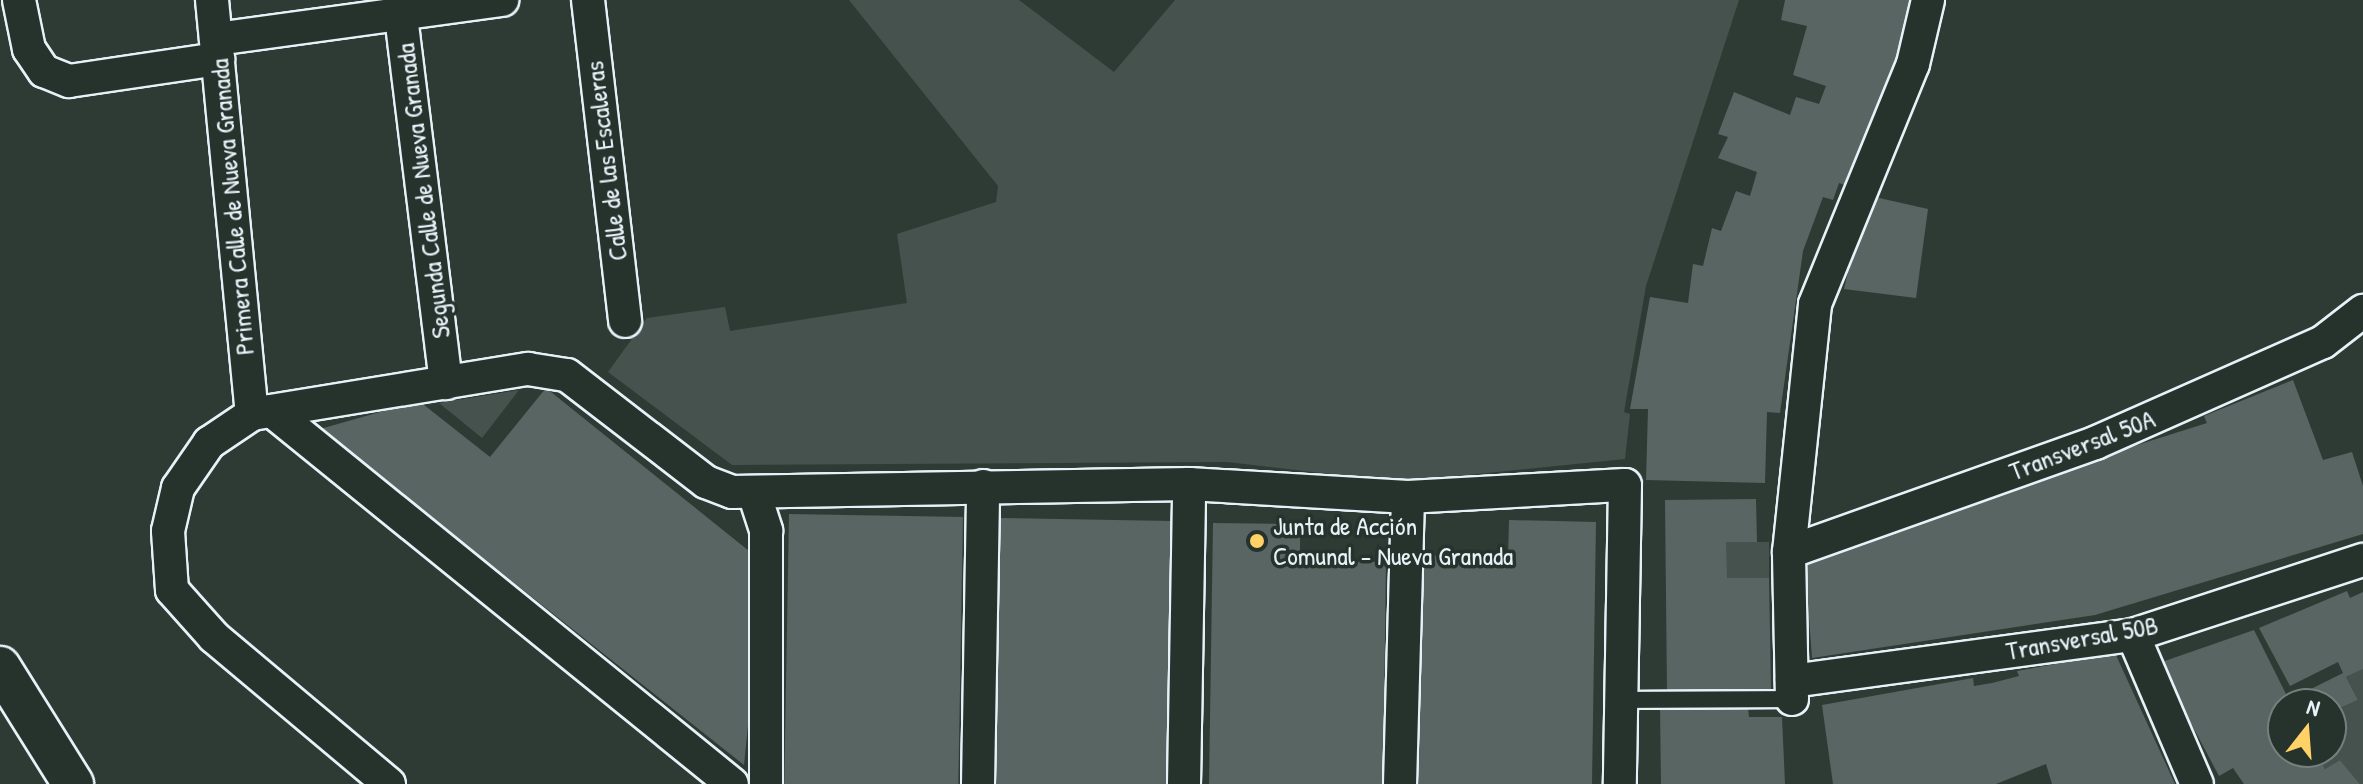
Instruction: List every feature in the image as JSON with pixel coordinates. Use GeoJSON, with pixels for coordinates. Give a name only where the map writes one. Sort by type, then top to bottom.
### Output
{"type":"FeatureCollection","features":[{"type":"Feature","properties":{"kind":"street"},"geometry":{"type":"LineString","coordinates":[[19,0],[29,49],[44,71],[69,81],[400,7],[502,0]]}},
{"type":"Feature","properties":{"kind":"street","name":"Primera Calle de Nueva Granada"},"geometry":{"type":"LineString","coordinates":[[212,0],[262,413]]}},
{"type":"Feature","properties":{"kind":"street","name":"Calle de las Escaleras"},"geometry":{"type":"LineString","coordinates":[[588,0],[625,321]]}},
{"type":"Feature","properties":{"kind":"street"},"geometry":{"type":"LineString","coordinates":[[1792,690],[1789,552],[1815,304],[1913,64],[1928,0]]}},
{"type":"Feature","properties":{"kind":"street","name":"Segunda Calle de Nueva Granada"},"geometry":{"type":"LineString","coordinates":[[400,7],[446,383]]}},
{"type":"Feature","properties":{"kind":"street","name":"Transversal 50A"},"geometry":{"type":"LineString","coordinates":[[1789,552],[2095,443],[2323,342],[2363,311]]}},
{"type":"Feature","properties":{"kind":"street"},"geometry":{"type":"LineString","coordinates":[[389,784],[214,637],[172,590],[168,531],[178,488],[209,443],[262,413],[446,383],[553,370],[706,482],[754,493],[1189,484],[1408,497],[1625,485],[1620,784]]}},
{"type":"Feature","properties":{"kind":"street"},"geometry":{"type":"LineString","coordinates":[[262,413],[732,784]]}},
{"type":"Feature","properties":{"kind":"street"},"geometry":{"type":"LineString","coordinates":[[1184,784],[1189,484]]}},
{"type":"Feature","properties":{"kind":"street"},"geometry":{"type":"LineString","coordinates":[[978,784],[983,486]]}},
{"type":"Feature","properties":{"kind":"street"},"geometry":{"type":"LineString","coordinates":[[754,493],[766,531],[766,784]]}},
{"type":"Feature","properties":{"kind":"street"},"geometry":{"type":"LineString","coordinates":[[1400,784],[1408,497]]}},
{"type":"Feature","properties":{"kind":"street","name":"Transversal 50B"},"geometry":{"type":"LineString","coordinates":[[1792,690],[2133,635],[2363,560]]}},
{"type":"Feature","properties":{"kind":"street"},"geometry":{"type":"LineString","coordinates":[[2133,635],[2197,784]]}},
{"type":"Feature","properties":{"kind":"street"},"geometry":{"type":"LineString","coordinates":[[0,667],[73,784]]}},
{"type":"Feature","properties":{"kind":"lane","name":"Transversal 50B"},"geometry":{"type":"LineString","coordinates":[[1620,700],[1792,690]]}},
{"type":"Feature","properties":{"kind":"shaded area"},"geometry":{"type":"Polygon","coordinates":[[[849,0],[1019,0],[1114,72],[1175,0],[1739,0],[1646,286],[1624,412],[1630,414],[1625,459],[1399,482],[1227,462],[732,465],[608,372],[647,318],[725,307],[730,331],[907,303],[897,234],[996,202],[998,186],[849,0]]]}},
{"type":"Feature","properties":{"kind":"shaded area"},"geometry":{"type":"Polygon","coordinates":[[[519,390],[482,438],[439,403],[519,390]]]}},
{"type":"Feature","properties":{"kind":"shaded area"},"geometry":{"type":"Polygon","coordinates":[[[1726,542],[1769,542],[1769,578],[1726,578],[1726,542]]]}},
{"type":"Feature","properties":{"kind":"shaded area"},"geometry":{"type":"Polygon","coordinates":[[[2363,669],[2363,784],[2347,768],[2347,705],[2358,700],[2346,677],[2363,669]]]}},
{"type":"Feature","properties":{"kind":"building"},"geometry":{"type":"Polygon","coordinates":[[[1785,0],[1918,0],[1850,187],[1839,183],[1833,200],[1823,197],[1803,251],[1780,413],[1767,412],[1765,483],[1646,480],[1648,409],[1630,409],[1650,297],[1688,303],[1693,264],[1703,266],[1712,228],[1721,231],[1736,191],[1750,196],[1757,172],[1718,158],[1728,137],[1718,134],[1734,92],[1790,115],[1796,97],[1819,104],[1826,86],[1793,75],[1807,26],[1781,20],[1785,0]]]}},
{"type":"Feature","properties":{"kind":"building"},"geometry":{"type":"Polygon","coordinates":[[[1866,195],[1928,209],[1916,298],[1844,289],[1866,195]]]}},
{"type":"Feature","properties":{"kind":"building"},"geometry":{"type":"Polygon","coordinates":[[[2293,380],[2323,460],[2352,452],[2363,486],[2363,534],[2095,615],[1812,658],[1804,550],[2207,423],[2204,416],[2293,380]]]}},
{"type":"Feature","properties":{"kind":"building"},"geometry":{"type":"Polygon","coordinates":[[[546,388],[749,551],[754,665],[744,765],[320,429],[419,401],[490,457],[546,388]]]}},
{"type":"Feature","properties":{"kind":"building"},"geometry":{"type":"Polygon","coordinates":[[[1756,499],[1757,542],[1726,542],[1727,578],[1769,578],[1771,690],[1667,691],[1665,500],[1756,499]]]}},
{"type":"Feature","properties":{"kind":"building"},"geometry":{"type":"Polygon","coordinates":[[[789,514],[963,517],[958,784],[784,784],[789,514]]]}},
{"type":"Feature","properties":{"kind":"building"},"geometry":{"type":"Polygon","coordinates":[[[997,518],[1171,521],[1166,784],[992,784],[997,518]]]}},
{"type":"Feature","properties":{"kind":"building"},"geometry":{"type":"Polygon","coordinates":[[[1509,520],[1596,522],[1592,784],[1418,784],[1421,555],[1508,557],[1509,520]]]}},
{"type":"Feature","properties":{"kind":"building"},"geometry":{"type":"Polygon","coordinates":[[[1213,523],[1300,524],[1300,561],[1386,562],[1383,784],[1209,784],[1213,523]]]}},
{"type":"Feature","properties":{"kind":"building"},"geometry":{"type":"Polygon","coordinates":[[[2347,591],[2350,598],[2363,592],[2363,669],[2346,677],[2358,700],[2347,705],[2347,688],[2313,688],[2343,673],[2338,662],[2290,686],[2259,628],[2347,591]]]}},
{"type":"Feature","properties":{"kind":"building"},"geometry":{"type":"Polygon","coordinates":[[[2254,630],[2283,688],[2267,688],[2267,768],[2347,768],[2360,784],[2244,784],[2233,768],[2219,776],[2159,663],[2254,630]]]}},
{"type":"Feature","properties":{"kind":"building"},"geometry":{"type":"Polygon","coordinates":[[[2115,653],[2175,784],[2052,784],[2046,764],[1996,784],[1833,784],[1822,705],[1973,678],[1974,686],[1992,683],[2019,676],[2017,671],[2115,653]]]}},
{"type":"Feature","properties":{"kind":"building"},"geometry":{"type":"Polygon","coordinates":[[[1748,708],[1749,717],[1782,717],[1785,784],[1661,784],[1660,709],[1748,708]]]}},
{"type":"Feature","properties":{"kind":"place","name":"Junta de Acción Comunal - Nueva Granada"},"geometry":{"type":"Point","coordinates":[1257,541]}}]}
